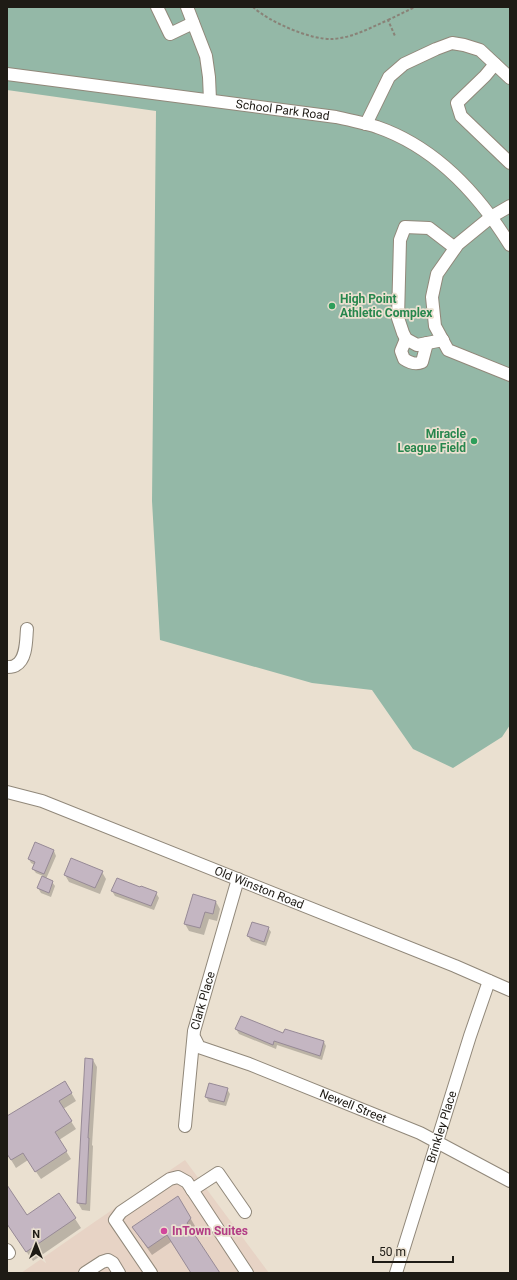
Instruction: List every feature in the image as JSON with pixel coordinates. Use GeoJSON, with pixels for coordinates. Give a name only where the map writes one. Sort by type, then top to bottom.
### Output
{"type":"FeatureCollection","features":[{"type":"Feature","properties":{"kind":"street"},"geometry":{"type":"LineString","coordinates":[[157,7],[170,34],[193,23]]}},
{"type":"Feature","properties":{"kind":"street"},"geometry":{"type":"LineString","coordinates":[[187,7],[206,56],[210,100]]}},
{"type":"Feature","properties":{"kind":"street"},"geometry":{"type":"LineString","coordinates":[[366,124],[389,77],[404,64],[452,43],[480,50],[510,78]]}},
{"type":"Feature","properties":{"kind":"street"},"geometry":{"type":"LineString","coordinates":[[495,64],[485,76],[457,103],[461,116],[510,163]]}},
{"type":"Feature","properties":{"kind":"street","name":"School Park Road"},"geometry":{"type":"LineString","coordinates":[[7,74],[336,117],[378,128],[421,149],[440,163],[470,190],[510,245]]}},
{"type":"Feature","properties":{"kind":"street"},"geometry":{"type":"LineString","coordinates":[[510,206],[491,217],[458,244],[437,274],[432,297],[436,326],[448,350],[510,375]]}},
{"type":"Feature","properties":{"kind":"street"},"geometry":{"type":"LineString","coordinates":[[442,340],[417,345],[406,338],[403,333],[398,318],[400,240],[405,227],[429,228],[455,248]]}},
{"type":"Feature","properties":{"kind":"street"},"geometry":{"type":"LineString","coordinates":[[406,338],[401,350],[404,359],[411,364],[418,364],[422,362],[427,343]]}},
{"type":"Feature","properties":{"kind":"street"},"geometry":{"type":"LineString","coordinates":[[7,667],[16,666],[21,661],[25,649],[27,629]]}},
{"type":"Feature","properties":{"kind":"street","name":"Old Winston Road"},"geometry":{"type":"LineString","coordinates":[[7,792],[42,801],[455,966],[510,990]]}},
{"type":"Feature","properties":{"kind":"street","name":"Clark Place"},"geometry":{"type":"LineString","coordinates":[[185,1126],[195,1039],[194,1031],[238,879]]}},
{"type":"Feature","properties":{"kind":"street","name":"Brinkley Place"},"geometry":{"type":"LineString","coordinates":[[396,1273],[470,1036],[489,981]]}},
{"type":"Feature","properties":{"kind":"street","name":"Newell Street"},"geometry":{"type":"LineString","coordinates":[[195,1039],[199,1047],[249,1064],[420,1132],[510,1181]]}},
{"type":"Feature","properties":{"kind":"street"},"geometry":{"type":"LineString","coordinates":[[192,1190],[218,1173],[246,1212]]}},
{"type":"Feature","properties":{"kind":"street"},"geometry":{"type":"LineString","coordinates":[[151,1273],[115,1220],[121,1212],[170,1179],[178,1177],[186,1182],[192,1190],[247,1273]]}},
{"type":"Feature","properties":{"kind":"street"},"geometry":{"type":"LineString","coordinates":[[85,1273],[102,1262],[108,1260],[113,1263],[119,1273]]}},
{"type":"Feature","properties":{"kind":"path"},"geometry":{"type":"LineString","coordinates":[[253,7],[281,25],[293,30],[306,35],[332,39],[357,34],[415,7]]}},
{"type":"Feature","properties":{"kind":"path"},"geometry":{"type":"LineString","coordinates":[[388,20],[395,36]]}},
{"type":"Feature","properties":{"kind":"shaded area"},"geometry":{"type":"Polygon","coordinates":[[[185,1160],[269,1273],[21,1273],[93,1223],[185,1160]]]}},
{"type":"Feature","properties":{"kind":"green space","name":"High Point Athletic Complex"},"geometry":{"type":"Polygon","coordinates":[[[7,7],[510,7],[510,725],[502,737],[453,768],[413,749],[372,690],[312,683],[160,640],[152,501],[156,111],[7,90],[7,7]]]}},
{"type":"Feature","properties":{"kind":"building"},"geometry":{"type":"Polygon","coordinates":[[[35,842],[54,850],[44,874],[32,869],[35,862],[28,859],[35,842]]]}},
{"type":"Feature","properties":{"kind":"building"},"geometry":{"type":"Polygon","coordinates":[[[71,858],[103,871],[95,888],[64,875],[71,858]]]}},
{"type":"Feature","properties":{"kind":"building"},"geometry":{"type":"Polygon","coordinates":[[[42,876],[53,881],[49,893],[37,888],[42,876]]]}},
{"type":"Feature","properties":{"kind":"building"},"geometry":{"type":"Polygon","coordinates":[[[117,878],[157,892],[151,906],[111,891],[117,878]]]}},
{"type":"Feature","properties":{"kind":"building"},"geometry":{"type":"Polygon","coordinates":[[[193,894],[216,901],[213,914],[205,912],[200,928],[184,924],[193,894]]]}},
{"type":"Feature","properties":{"kind":"building"},"geometry":{"type":"Polygon","coordinates":[[[252,922],[269,927],[264,942],[247,936],[252,922]]]}},
{"type":"Feature","properties":{"kind":"building"},"geometry":{"type":"Polygon","coordinates":[[[241,1016],[283,1033],[285,1029],[324,1041],[320,1056],[274,1041],[273,1045],[235,1029],[241,1016]]]}},
{"type":"Feature","properties":{"kind":"building"},"geometry":{"type":"Polygon","coordinates":[[[85,1058],[93,1059],[86,1204],[77,1203],[85,1058]]]}},
{"type":"Feature","properties":{"kind":"building"},"geometry":{"type":"Polygon","coordinates":[[[65,1081],[72,1093],[59,1101],[72,1121],[55,1132],[67,1151],[35,1172],[23,1153],[11,1160],[7,1154],[7,1116],[65,1081]]]}},
{"type":"Feature","properties":{"kind":"building"},"geometry":{"type":"Polygon","coordinates":[[[209,1083],[228,1088],[224,1102],[205,1097],[209,1083]]]}},
{"type":"Feature","properties":{"kind":"building"},"geometry":{"type":"Polygon","coordinates":[[[7,1185],[27,1215],[59,1193],[76,1218],[26,1252],[7,1224],[7,1185]]]}},
{"type":"Feature","properties":{"kind":"building","name":"InTown Suites"},"geometry":{"type":"Polygon","coordinates":[[[178,1196],[191,1218],[187,1223],[220,1273],[191,1273],[167,1235],[148,1248],[132,1227],[178,1196]]]}},
{"type":"Feature","properties":{"kind":"place","name":"High Point Athletic Complex"},"geometry":{"type":"Point","coordinates":[332,306]}},
{"type":"Feature","properties":{"kind":"place","name":"Miracle League Field"},"geometry":{"type":"Point","coordinates":[474,441]}},
{"type":"Feature","properties":{"kind":"place","name":"InTown Suites"},"geometry":{"type":"Point","coordinates":[164,1231]}}]}
